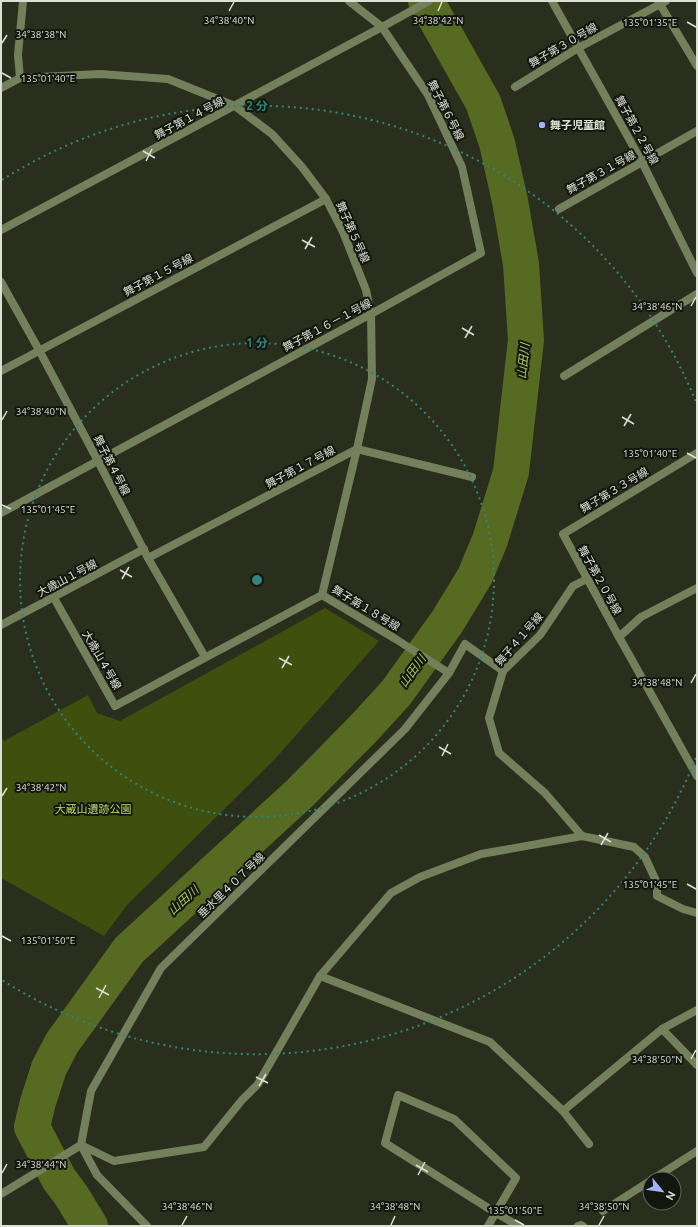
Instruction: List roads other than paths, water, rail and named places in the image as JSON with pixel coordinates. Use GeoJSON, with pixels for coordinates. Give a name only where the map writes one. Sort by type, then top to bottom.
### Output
{"type":"FeatureCollection","features":[{"type":"Feature","properties":{"kind":"street"},"geometry":{"type":"LineString","coordinates":[[1,88],[20,78],[18,55],[23,1]]}},
{"type":"Feature","properties":{"kind":"street","name":"舞子第６号線"},"geometry":{"type":"LineString","coordinates":[[349,1],[382,27],[428,95],[462,167],[481,253]]}},
{"type":"Feature","properties":{"kind":"street","name":"舞子第１４号線"},"geometry":{"type":"LineString","coordinates":[[1,230],[429,1]]}},
{"type":"Feature","properties":{"kind":"street","name":"舞子第２２号線"},"geometry":{"type":"LineString","coordinates":[[552,1],[642,162],[697,273]]}},
{"type":"Feature","properties":{"kind":"street"},"geometry":{"type":"LineString","coordinates":[[661,2],[697,66]]}},
{"type":"Feature","properties":{"kind":"street","name":"舞子第３０号線"},"geometry":{"type":"LineString","coordinates":[[515,87],[578,48],[661,2]]}},
{"type":"Feature","properties":{"kind":"street","name":"舞子第５号線"},"geometry":{"type":"LineString","coordinates":[[20,78],[100,74],[168,79],[235,106],[272,134],[302,167],[326,199],[343,232],[366,290],[371,314],[372,379],[322,595]]}},
{"type":"Feature","properties":{"kind":"street","name":"舞子第３１号線"},"geometry":{"type":"LineString","coordinates":[[559,209],[697,132]]}},
{"type":"Feature","properties":{"kind":"street","name":"舞子第１５号線"},"geometry":{"type":"LineString","coordinates":[[1,371],[326,199]]}},
{"type":"Feature","properties":{"kind":"street","name":"舞子第１６－１号線"},"geometry":{"type":"LineString","coordinates":[[1,513],[371,314],[481,253]]}},
{"type":"Feature","properties":{"kind":"street","name":"舞子第４号線"},"geometry":{"type":"LineString","coordinates":[[1,282],[40,350],[148,558],[205,657]]}},
{"type":"Feature","properties":{"kind":"street"},"geometry":{"type":"LineString","coordinates":[[564,376],[697,294]]}},
{"type":"Feature","properties":{"kind":"street"},"geometry":{"type":"LineString","coordinates":[[357,449],[472,477]]}},
{"type":"Feature","properties":{"kind":"street","name":"舞子第１７号線"},"geometry":{"type":"LineString","coordinates":[[148,558],[357,449]]}},
{"type":"Feature","properties":{"kind":"street","name":"舞子第３３号線"},"geometry":{"type":"LineString","coordinates":[[563,534],[697,453]]}},
{"type":"Feature","properties":{"kind":"street","name":"舞子第２０号線"},"geometry":{"type":"LineString","coordinates":[[563,534],[697,776]]}},
{"type":"Feature","properties":{"kind":"street","name":"大歳山１号線"},"geometry":{"type":"LineString","coordinates":[[1,625],[144,549]]}},
{"type":"Feature","properties":{"kind":"street","name":"舞子４１号線"},"geometry":{"type":"LineString","coordinates":[[582,836],[545,793],[499,752],[489,718],[503,671],[540,635],[573,586],[587,579]]}},
{"type":"Feature","properties":{"kind":"street"},"geometry":{"type":"LineString","coordinates":[[619,637],[641,617],[697,588]]}},
{"type":"Feature","properties":{"kind":"street","name":"舞子第１８号線"},"geometry":{"type":"LineString","coordinates":[[205,657],[322,595],[450,673]]}},
{"type":"Feature","properties":{"kind":"street","name":"大歳山４号線"},"geometry":{"type":"LineString","coordinates":[[54,598],[115,706],[205,657]]}},
{"type":"Feature","properties":{"kind":"street","name":"垂水里４０７号線"},"geometry":{"type":"LineString","coordinates":[[81,1145],[91,1091],[161,968],[405,729],[450,673],[465,644],[503,671]]}},
{"type":"Feature","properties":{"kind":"street"},"geometry":{"type":"LineString","coordinates":[[81,1145],[114,1161],[204,1147],[242,1100],[258,1084],[320,976],[391,893],[420,877],[481,854],[582,836],[634,847],[644,856],[651,870],[657,883],[657,896],[683,909],[697,912]]}},
{"type":"Feature","properties":{"kind":"street"},"geometry":{"type":"LineString","coordinates":[[320,976],[490,1042],[563,1110],[589,1144]]}},
{"type":"Feature","properties":{"kind":"street"},"geometry":{"type":"LineString","coordinates":[[563,1110],[662,1029],[697,1010]]}},
{"type":"Feature","properties":{"kind":"street"},"geometry":{"type":"LineString","coordinates":[[662,1029],[697,1065]]}},
{"type":"Feature","properties":{"kind":"street"},"geometry":{"type":"LineString","coordinates":[[488,1226],[496,1213],[516,1178],[454,1119],[398,1095],[385,1143],[496,1213],[519,1226]]}},
{"type":"Feature","properties":{"kind":"street"},"geometry":{"type":"LineString","coordinates":[[1,1194],[81,1145]]}},
{"type":"Feature","properties":{"kind":"street"},"geometry":{"type":"LineString","coordinates":[[81,1145],[97,1175],[147,1226]]}},
{"type":"Feature","properties":{"kind":"street"},"geometry":{"type":"LineString","coordinates":[[666,1171],[697,1151]]}},
{"type":"Feature","properties":{"kind":"street"},"geometry":{"type":"LineString","coordinates":[[603,1211],[642,1186]]}},
{"type":"Feature","properties":{"kind":"street"},"geometry":{"type":"LineString","coordinates":[[578,1226],[583,1226]]}},
{"type":"Feature","properties":{"kind":"waterway","name":"山田川"},"geometry":{"type":"LineString","coordinates":[[90,1226],[71,1195],[59,1179],[32,1127],[49,1068],[62,1043],[129,950],[300,793],[396,693],[447,622],[475,576],[490,540],[511,472],[526,340],[521,264],[510,201],[497,143],[483,102],[426,1]]}},
{"type":"Feature","properties":{"kind":"place","name":"舞子児童館"},"geometry":{"type":"Point","coordinates":[542,125]}},
{"type":"Feature","properties":{"kind":"park label","name":"大蔵山遺跡公園"},"geometry":{"type":"Point","coordinates":[93,809]}}]}
